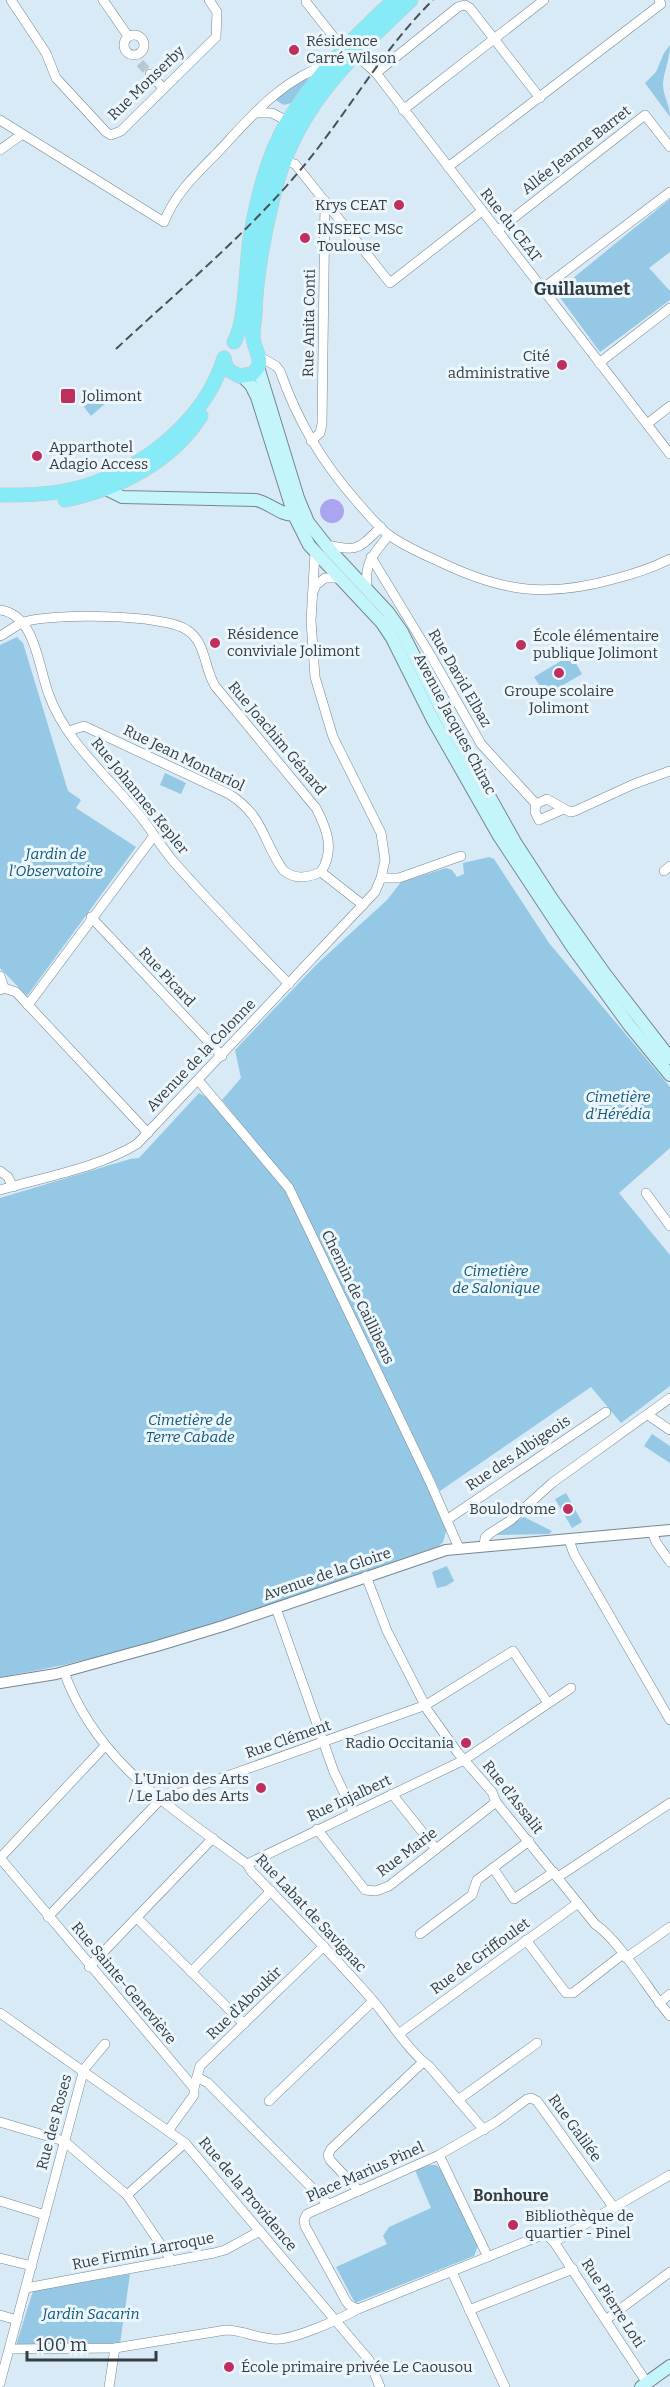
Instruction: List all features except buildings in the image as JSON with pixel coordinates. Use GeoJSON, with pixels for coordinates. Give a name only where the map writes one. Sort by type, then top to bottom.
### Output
{"type":"FeatureCollection","features":[{"type":"Feature","properties":{"kind":"main road"},"geometry":{"type":"LineString","coordinates":[[0,495],[39,495],[98,482],[126,469],[152,452],[188,419],[208,392],[227,349],[234,342],[240,327],[246,262],[258,196],[276,145],[336,75],[349,50],[394,0]]}},
{"type":"Feature","properties":{"kind":"main road"},"geometry":{"type":"LineString","coordinates":[[0,504],[53,502],[88,495],[106,489],[142,471],[178,443],[198,421],[220,388],[239,376],[252,374],[258,357],[253,338],[260,263],[273,196],[293,124],[331,64],[411,0]]}},
{"type":"Feature","properties":{"kind":"main road"},"geometry":{"type":"LineString","coordinates":[[234,342],[244,341],[258,357]]}},
{"type":"Feature","properties":{"kind":"main road","name":"Avenue Jacques Chirac"},"geometry":{"type":"LineString","coordinates":[[258,357],[303,510],[320,548],[340,578],[382,623],[392,638],[467,780],[538,896],[608,997],[670,1076]]}},
{"type":"Feature","properties":{"kind":"main road"},"geometry":{"type":"LineString","coordinates":[[224,359],[227,369],[239,376]]}},
{"type":"Feature","properties":{"kind":"main road","name":"Avenue Jacques Chirac"},"geometry":{"type":"LineString","coordinates":[[239,376],[251,385],[257,397],[294,515],[309,544],[320,548],[367,589],[388,612],[402,632],[481,782],[552,900],[618,992],[670,1058]]}},
{"type":"Feature","properties":{"kind":"main road"},"geometry":{"type":"LineString","coordinates":[[106,489],[122,497],[256,500],[265,502],[288,515],[294,515]]}},
{"type":"Feature","properties":{"kind":"main road"},"geometry":{"type":"LineString","coordinates":[[644,2385],[670,2366]]}},
{"type":"Feature","properties":{"kind":"street","name":"Rue Monserby"},"geometry":{"type":"LineString","coordinates":[[11,0],[46,52],[56,78],[111,135],[121,131],[216,37],[217,12],[209,0]]}},
{"type":"Feature","properties":{"kind":"street"},"geometry":{"type":"LineString","coordinates":[[103,0],[128,36]]}},
{"type":"Feature","properties":{"kind":"street"},"geometry":{"type":"LineString","coordinates":[[403,110],[544,0]]}},
{"type":"Feature","properties":{"kind":"street","name":"Rue du CEAT"},"geometry":{"type":"LineString","coordinates":[[306,2],[349,50],[376,73],[670,454]]}},
{"type":"Feature","properties":{"kind":"street"},"geometry":{"type":"LineString","coordinates":[[448,167],[599,53],[660,2]]}},
{"type":"Feature","properties":{"kind":"street"},"geometry":{"type":"LineString","coordinates":[[376,73],[458,7],[465,5],[470,8],[540,98]]}},
{"type":"Feature","properties":{"kind":"street"},"geometry":{"type":"LineString","coordinates":[[135,35],[143,41],[139,59],[124,50],[123,44],[128,36],[135,35]]}},
{"type":"Feature","properties":{"kind":"street"},"geometry":{"type":"LineString","coordinates":[[0,120],[164,222],[173,201],[189,182],[273,96],[314,69],[331,64]]}},
{"type":"Feature","properties":{"kind":"street"},"geometry":{"type":"LineString","coordinates":[[150,74],[163,88]]}},
{"type":"Feature","properties":{"kind":"street"},"geometry":{"type":"LineString","coordinates":[[256,113],[272,113],[293,124]]}},
{"type":"Feature","properties":{"kind":"street","name":"Allée Jeanne Barret"},"geometry":{"type":"LineString","coordinates":[[496,231],[645,115],[670,147]]}},
{"type":"Feature","properties":{"kind":"street"},"geometry":{"type":"LineString","coordinates":[[0,150],[21,135]]}},
{"type":"Feature","properties":{"kind":"street"},"geometry":{"type":"LineString","coordinates":[[283,160],[295,164],[390,284],[482,212]]}},
{"type":"Feature","properties":{"kind":"street"},"geometry":{"type":"LineString","coordinates":[[542,290],[670,192]]}},
{"type":"Feature","properties":{"kind":"street","name":"Rue Anita Conti"},"geometry":{"type":"LineString","coordinates":[[311,441],[320,433],[322,424],[326,201]]}},
{"type":"Feature","properties":{"kind":"street"},"geometry":{"type":"LineString","coordinates":[[599,363],[670,308]]}},
{"type":"Feature","properties":{"kind":"street"},"geometry":{"type":"LineString","coordinates":[[258,357],[276,366],[280,371],[311,441],[340,482],[372,520],[389,535],[413,550],[456,570],[504,586],[528,590],[576,588],[598,584],[646,570],[670,559]]}},
{"type":"Feature","properties":{"kind":"street"},"geometry":{"type":"LineString","coordinates":[[647,424],[670,406]]}},
{"type":"Feature","properties":{"kind":"street"},"geometry":{"type":"LineString","coordinates":[[381,526],[364,544],[352,549],[320,548],[311,597],[315,677],[333,737],[381,833],[385,860],[381,878],[399,878],[461,856]]}},
{"type":"Feature","properties":{"kind":"street"},"geometry":{"type":"LineString","coordinates":[[367,589],[366,573],[371,557],[389,535]]}},
{"type":"Feature","properties":{"kind":"street","name":"Rue David Elbaz"},"geometry":{"type":"LineString","coordinates":[[371,557],[481,744],[536,804],[535,812],[538,820],[564,809]]}},
{"type":"Feature","properties":{"kind":"street"},"geometry":{"type":"LineString","coordinates":[[311,597],[320,581],[327,577],[340,578]]}},
{"type":"Feature","properties":{"kind":"street"},"geometry":{"type":"LineString","coordinates":[[0,610],[13,614],[24,622],[0,636]]}},
{"type":"Feature","properties":{"kind":"street","name":"Rue Joachim Génard"},"geometry":{"type":"LineString","coordinates":[[24,622],[98,616],[165,622],[187,629],[200,644],[208,672],[215,686],[316,808],[325,825],[328,839],[326,864],[321,872]]}},
{"type":"Feature","properties":{"kind":"street","name":"Rue Johannes Kepler"},"geometry":{"type":"LineString","coordinates":[[24,622],[51,700],[69,731],[139,814],[153,837],[207,899],[289,984]]}},
{"type":"Feature","properties":{"kind":"street","name":"Rue Jean Montariol"},"geometry":{"type":"LineString","coordinates":[[69,731],[84,726],[229,794],[241,802],[257,819],[283,870],[289,875],[300,878],[321,872]]}},
{"type":"Feature","properties":{"kind":"street"},"geometry":{"type":"LineString","coordinates":[[536,804],[547,799],[570,812],[575,811],[634,784],[670,771]]}},
{"type":"Feature","properties":{"kind":"street"},"geometry":{"type":"LineString","coordinates":[[27,1005],[153,837]]}},
{"type":"Feature","properties":{"kind":"street"},"geometry":{"type":"LineString","coordinates":[[321,872],[363,905]]}},
{"type":"Feature","properties":{"kind":"street","name":"Avenue de la Colonne"},"geometry":{"type":"LineString","coordinates":[[0,1190],[121,1153],[137,1144],[375,892],[381,878]]}},
{"type":"Feature","properties":{"kind":"street","name":"Rue Picard"},"geometry":{"type":"LineString","coordinates":[[91,917],[222,1056]]}},
{"type":"Feature","properties":{"kind":"street"},"geometry":{"type":"LineString","coordinates":[[0,976],[2,989],[16,992],[148,1133]]}},
{"type":"Feature","properties":{"kind":"street","name":"Chemin de Caillibens"},"geometry":{"type":"LineString","coordinates":[[198,1080],[289,1188],[448,1518],[459,1548]]}},
{"type":"Feature","properties":{"kind":"street"},"geometry":{"type":"LineString","coordinates":[[0,1171],[8,1177],[13,1187]]}},
{"type":"Feature","properties":{"kind":"street"},"geometry":{"type":"LineString","coordinates":[[646,1193],[670,1226]]}},
{"type":"Feature","properties":{"kind":"street"},"geometry":{"type":"LineString","coordinates":[[484,1546],[485,1538],[489,1534],[511,1520],[552,1483],[670,1398]]}},
{"type":"Feature","properties":{"kind":"street","name":"Rue des Albigeois"},"geometry":{"type":"LineString","coordinates":[[448,1518],[606,1412]]}},
{"type":"Feature","properties":{"kind":"street"},"geometry":{"type":"LineString","coordinates":[[648,1415],[670,1430]]}},
{"type":"Feature","properties":{"kind":"street","name":"Avenue de la Gloire"},"geometry":{"type":"LineString","coordinates":[[0,1683],[64,1672],[223,1626],[366,1576],[459,1548],[670,1530]]}},
{"type":"Feature","properties":{"kind":"street"},"geometry":{"type":"LineString","coordinates":[[652,1531],[656,1542],[670,1562]]}},
{"type":"Feature","properties":{"kind":"street"},"geometry":{"type":"LineString","coordinates":[[569,1540],[574,1554],[670,1720]]}},
{"type":"Feature","properties":{"kind":"street","name":"Rue d'Assalit"},"geometry":{"type":"LineString","coordinates":[[366,1576],[387,1631],[426,1705],[464,1760],[492,1792],[496,1802],[578,1903],[625,1956],[670,2016]]}},
{"type":"Feature","properties":{"kind":"street"},"geometry":{"type":"LineString","coordinates":[[276,1608],[334,1772],[354,1813]]}},
{"type":"Feature","properties":{"kind":"street","name":"Rue Clément"},"geometry":{"type":"LineString","coordinates":[[160,1800],[426,1705],[513,1651],[548,1703]]}},
{"type":"Feature","properties":{"kind":"street","name":"Rue Labat de Savignac"},"geometry":{"type":"LineString","coordinates":[[64,1672],[85,1716],[105,1746],[137,1781],[247,1864],[324,1946],[484,2130]]}},
{"type":"Feature","properties":{"kind":"street","name":"Rue Injalbert"},"geometry":{"type":"LineString","coordinates":[[247,1864],[464,1760],[572,1688]]}},
{"type":"Feature","properties":{"kind":"street"},"geometry":{"type":"LineString","coordinates":[[0,1858],[105,1746]]}},
{"type":"Feature","properties":{"kind":"street"},"geometry":{"type":"LineString","coordinates":[[392,1794],[436,1849]]}},
{"type":"Feature","properties":{"kind":"street"},"geometry":{"type":"LineString","coordinates":[[48,1917],[160,1800]]}},
{"type":"Feature","properties":{"kind":"street","name":"Rue Marie"},"geometry":{"type":"LineString","coordinates":[[317,1829],[368,1892],[376,1891],[389,1886],[496,1802]]}},
{"type":"Feature","properties":{"kind":"street"},"geometry":{"type":"LineString","coordinates":[[493,1868],[514,1899],[670,1803]]}},
{"type":"Feature","properties":{"kind":"street"},"geometry":{"type":"LineString","coordinates":[[89,1967],[213,1838]]}},
{"type":"Feature","properties":{"kind":"street"},"geometry":{"type":"LineString","coordinates":[[420,1934],[472,1895],[477,1880],[529,1841]]}},
{"type":"Feature","properties":{"kind":"street","name":"Rue Sainte-Geneviève"},"geometry":{"type":"LineString","coordinates":[[0,1858],[89,1967],[194,2088]]}},
{"type":"Feature","properties":{"kind":"street"},"geometry":{"type":"LineString","coordinates":[[191,1972],[271,1891]]}},
{"type":"Feature","properties":{"kind":"street","name":"Rue de Griffoulet"},"geometry":{"type":"LineString","coordinates":[[400,2033],[578,1903]]}},
{"type":"Feature","properties":{"kind":"street"},"geometry":{"type":"LineString","coordinates":[[137,1918],[244,2024]]}},
{"type":"Feature","properties":{"kind":"street"},"geometry":{"type":"LineString","coordinates":[[526,1940],[569,1994],[670,1927]]}},
{"type":"Feature","properties":{"kind":"street","name":"Rue d'Aboukir"},"geometry":{"type":"LineString","coordinates":[[194,2088],[200,2066],[324,1946]]}},
{"type":"Feature","properties":{"kind":"street"},"geometry":{"type":"LineString","coordinates":[[659,2003],[670,1994]]}},
{"type":"Feature","properties":{"kind":"street"},"geometry":{"type":"LineString","coordinates":[[269,2101],[373,2001]]}},
{"type":"Feature","properties":{"kind":"street","name":"Rue de la Providence"},"geometry":{"type":"LineString","coordinates":[[0,2013],[185,2143],[369,2360],[380,2387]]}},
{"type":"Feature","properties":{"kind":"street"},"geometry":{"type":"LineString","coordinates":[[458,2100],[537,2043]]}},
{"type":"Feature","properties":{"kind":"street","name":"Rue des Roses"},"geometry":{"type":"LineString","coordinates":[[0,2383],[83,2072],[105,2044]]}},
{"type":"Feature","properties":{"kind":"street"},"geometry":{"type":"LineString","coordinates":[[359,2191],[328,2155],[331,2149],[423,2062]]}},
{"type":"Feature","properties":{"kind":"street"},"geometry":{"type":"LineString","coordinates":[[197,2078],[208,2083],[328,2204]]}},
{"type":"Feature","properties":{"kind":"street"},"geometry":{"type":"LineString","coordinates":[[168,2131],[194,2095],[194,2088]]}},
{"type":"Feature","properties":{"kind":"street","name":"Rue Galilée"},"geometry":{"type":"LineString","coordinates":[[439,2155],[484,2130],[527,2099],[534,2099],[614,2208]]}},
{"type":"Feature","properties":{"kind":"street"},"geometry":{"type":"LineString","coordinates":[[0,2122],[64,2141],[127,2195],[172,2261]]}},
{"type":"Feature","properties":{"kind":"street"},"geometry":{"type":"LineString","coordinates":[[127,2195],[185,2143]]}},
{"type":"Feature","properties":{"kind":"street","name":"Place Marius Pinel"},"geometry":{"type":"LineString","coordinates":[[358,2309],[348,2305],[304,2223],[307,2214],[439,2155],[488,2257]]}},
{"type":"Feature","properties":{"kind":"street"},"geometry":{"type":"LineString","coordinates":[[10,2349],[115,2348],[226,2330],[237,2330],[275,2340],[335,2321],[358,2309],[542,2235],[547,2235],[554,2242],[668,2179]]}},
{"type":"Feature","properties":{"kind":"street"},"geometry":{"type":"LineString","coordinates":[[0,2201],[45,2215]]}},
{"type":"Feature","properties":{"kind":"street","name":"Rue Firmin Larroque"},"geometry":{"type":"LineString","coordinates":[[26,2288],[225,2250],[260,2231]]}},
{"type":"Feature","properties":{"kind":"street","name":"Rue Pierre Loti"},"geometry":{"type":"LineString","coordinates":[[554,2242],[607,2319],[644,2385]]}},
{"type":"Feature","properties":{"kind":"street"},"geometry":{"type":"LineString","coordinates":[[0,2258],[32,2266]]}},
{"type":"Feature","properties":{"kind":"street"},"geometry":{"type":"LineString","coordinates":[[469,2310],[573,2269]]}},
{"type":"Feature","properties":{"kind":"street"},"geometry":{"type":"LineString","coordinates":[[452,2272],[505,2387]]}},
{"type":"Feature","properties":{"kind":"street"},"geometry":{"type":"LineString","coordinates":[[607,2319],[670,2272]]}},
{"type":"Feature","properties":{"kind":"street"},"geometry":{"type":"LineString","coordinates":[[0,2315],[17,2320]]}},
{"type":"Feature","properties":{"kind":"street"},"geometry":{"type":"LineString","coordinates":[[109,2387],[115,2348]]}},
{"type":"Feature","properties":{"kind":"green space"},"geometry":{"type":"Polygon","coordinates":[[[670,45],[663,84],[670,117],[645,83],[656,72],[670,45]]]}},
{"type":"Feature","properties":{"kind":"green space"},"geometry":{"type":"Polygon","coordinates":[[[307,77],[308,81],[291,103],[284,105],[277,101],[277,98],[307,77]]]}},
{"type":"Feature","properties":{"kind":"green space"},"geometry":{"type":"Polygon","coordinates":[[[670,199],[670,252],[649,268],[670,291],[670,300],[600,352],[556,292],[670,199]]]}},
{"type":"Feature","properties":{"kind":"green space"},"geometry":{"type":"Polygon","coordinates":[[[100,392],[108,401],[91,416],[84,407],[100,392]]]}},
{"type":"Feature","properties":{"kind":"green space","name":"Jardin de l'Observatoire"},"geometry":{"type":"Polygon","coordinates":[[[17,637],[23,643],[68,791],[81,800],[76,808],[136,847],[27,996],[0,968],[0,645],[17,637]]]}},
{"type":"Feature","properties":{"kind":"green space"},"geometry":{"type":"Polygon","coordinates":[[[571,655],[582,674],[546,695],[534,677],[571,655]]]}},
{"type":"Feature","properties":{"kind":"green space"},"geometry":{"type":"Polygon","coordinates":[[[165,773],[186,783],[181,794],[160,785],[165,773]]]}},
{"type":"Feature","properties":{"kind":"green space","name":"Cimetière de Salonique"},"geometry":{"type":"Polygon","coordinates":[[[489,857],[494,859],[549,943],[670,1087],[670,1148],[619,1193],[670,1255],[670,1386],[621,1423],[591,1387],[440,1491],[295,1191],[222,1100],[241,1078],[235,1050],[317,964],[387,900],[401,882],[446,868],[452,870],[457,877],[464,874],[463,863],[489,857]]]}},
{"type":"Feature","properties":{"kind":"green space","name":"Cimetière de Terre Cabade"},"geometry":{"type":"Polygon","coordinates":[[[199,1093],[206,1097],[231,1124],[285,1189],[447,1528],[443,1542],[439,1546],[167,1638],[112,1653],[0,1677],[0,1198],[139,1158],[199,1093]]]}},
{"type":"Feature","properties":{"kind":"green space"},"geometry":{"type":"Polygon","coordinates":[[[652,1434],[670,1446],[670,1463],[644,1446],[652,1434]]]}},
{"type":"Feature","properties":{"kind":"green space","name":"Boulodrome"},"geometry":{"type":"Polygon","coordinates":[[[566,1493],[582,1522],[572,1528],[555,1499],[566,1493]]]}},
{"type":"Feature","properties":{"kind":"green space"},"geometry":{"type":"Polygon","coordinates":[[[524,1517],[552,1531],[549,1534],[494,1535],[524,1517]]]}},
{"type":"Feature","properties":{"kind":"green space"},"geometry":{"type":"Polygon","coordinates":[[[447,1566],[454,1581],[437,1588],[432,1572],[447,1566]]]}},
{"type":"Feature","properties":{"kind":"green space"},"geometry":{"type":"Polygon","coordinates":[[[436,2165],[441,2169],[478,2246],[474,2256],[355,2303],[336,2267],[387,2244],[383,2236],[389,2227],[431,2208],[415,2170],[436,2165]]]}},
{"type":"Feature","properties":{"kind":"green space","name":"Jardin Sacarin"},"geometry":{"type":"Polygon","coordinates":[[[130,2274],[120,2344],[16,2345],[33,2291],[130,2274]]]}},
{"type":"Feature","properties":{"kind":"shaded area"},"geometry":{"type":"Polygon","coordinates":[[[332,499],[341,502],[344,511],[341,520],[332,523],[323,520],[320,511],[323,502],[332,499]]]}},
{"type":"Feature","properties":{"kind":"tunnel"},"geometry":{"type":"LineString","coordinates":[[140,63],[150,74]]}},
{"type":"Feature","properties":{"kind":"railway"},"geometry":{"type":"LineString","coordinates":[[116,349],[236,239],[281,192],[302,168],[397,40],[433,0]]}},
{"type":"Feature","properties":{"kind":"place","name":"Résidence Carré Wilson"},"geometry":{"type":"Point","coordinates":[294,50]}},
{"type":"Feature","properties":{"kind":"place","name":"Krys CEAT"},"geometry":{"type":"Point","coordinates":[399,205]}},
{"type":"Feature","properties":{"kind":"place","name":"INSEEC MSc Toulouse"},"geometry":{"type":"Point","coordinates":[305,238]}},
{"type":"Feature","properties":{"kind":"place","name":"Cité administrative"},"geometry":{"type":"Point","coordinates":[562,365]}},
{"type":"Feature","properties":{"kind":"place","name":"Jolimont"},"geometry":{"type":"Point","coordinates":[68,396]}},
{"type":"Feature","properties":{"kind":"place","name":"Apparthotel Adagio Access"},"geometry":{"type":"Point","coordinates":[37,456]}},
{"type":"Feature","properties":{"kind":"place","name":"Résidence conviviale Jolimont"},"geometry":{"type":"Point","coordinates":[215,643]}},
{"type":"Feature","properties":{"kind":"place","name":"École élémentaire publique Jolimont"},"geometry":{"type":"Point","coordinates":[521,645]}},
{"type":"Feature","properties":{"kind":"place","name":"Groupe scolaire Jolimont"},"geometry":{"type":"Point","coordinates":[559,673]}},
{"type":"Feature","properties":{"kind":"place","name":"Boulodrome"},"geometry":{"type":"Point","coordinates":[568,1509]}},
{"type":"Feature","properties":{"kind":"place","name":"Radio Occitania"},"geometry":{"type":"Point","coordinates":[466,1743]}},
{"type":"Feature","properties":{"kind":"place","name":"L'Union des Arts / Le Labo des Arts"},"geometry":{"type":"Point","coordinates":[261,1788]}},
{"type":"Feature","properties":{"kind":"place","name":"Bibliothèque de quartier - Pinel"},"geometry":{"type":"Point","coordinates":[513,2225]}},
{"type":"Feature","properties":{"kind":"place","name":"École primaire privée Le Caousou"},"geometry":{"type":"Point","coordinates":[229,2367]}},
{"type":"Feature","properties":{"kind":"district","name":"Guillaumet"},"geometry":{"type":"Point","coordinates":[582,289]}},
{"type":"Feature","properties":{"kind":"district","name":"Bonhoure"},"geometry":{"type":"Point","coordinates":[511,2195]}},
{"type":"Feature","properties":{"kind":"park label","name":"Cimetière d'Hérédia"},"geometry":{"type":"Point","coordinates":[618,1106]}}]}
